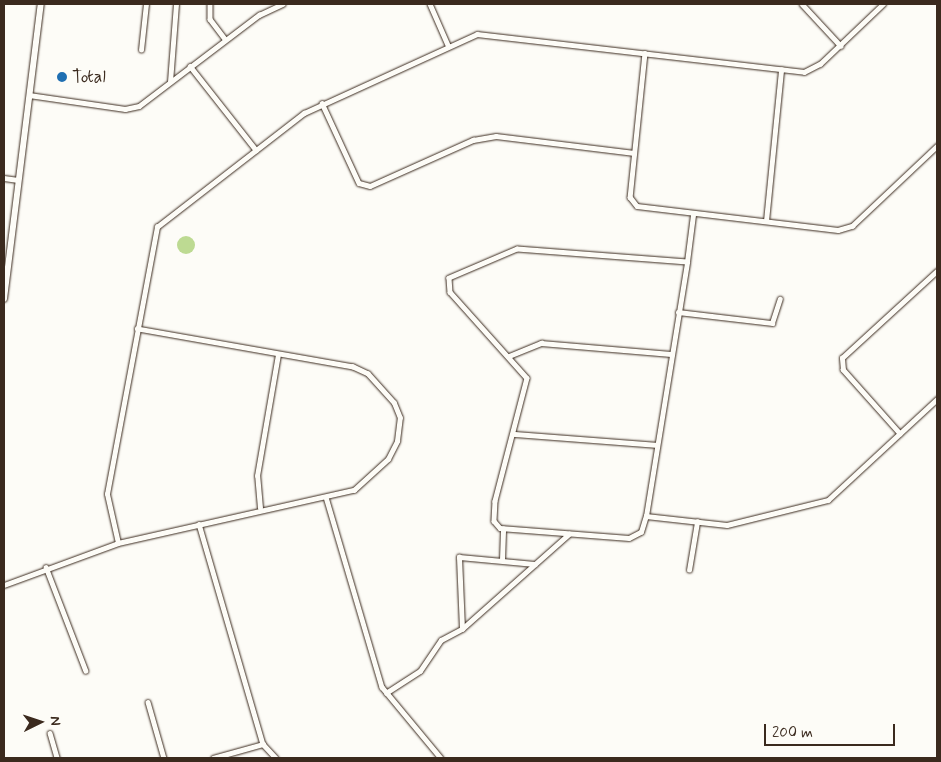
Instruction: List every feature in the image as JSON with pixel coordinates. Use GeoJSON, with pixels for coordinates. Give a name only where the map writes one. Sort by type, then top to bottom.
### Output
{"type":"FeatureCollection","features":[{"type":"Feature","properties":{"kind":"street"},"geometry":{"type":"LineString","coordinates":[[4,299],[27,95],[41,4]]}},
{"type":"Feature","properties":{"kind":"street"},"geometry":{"type":"LineString","coordinates":[[141,50],[146,4]]}},
{"type":"Feature","properties":{"kind":"street"},"geometry":{"type":"LineString","coordinates":[[170,82],[176,4]]}},
{"type":"Feature","properties":{"kind":"street"},"geometry":{"type":"LineString","coordinates":[[210,4],[210,19],[225,39]]}},
{"type":"Feature","properties":{"kind":"street"},"geometry":{"type":"LineString","coordinates":[[27,95],[125,109],[139,106],[225,39],[284,4]]}},
{"type":"Feature","properties":{"kind":"street"},"geometry":{"type":"LineString","coordinates":[[430,4],[448,45]]}},
{"type":"Feature","properties":{"kind":"street"},"geometry":{"type":"LineString","coordinates":[[802,4],[841,46]]}},
{"type":"Feature","properties":{"kind":"street"},"geometry":{"type":"LineString","coordinates":[[118,543],[108,494],[136,329],[160,222],[322,103],[448,45],[483,34],[781,70],[813,69],[841,46],[883,4]]}},
{"type":"Feature","properties":{"kind":"street"},"geometry":{"type":"LineString","coordinates":[[645,53],[634,153],[633,203],[694,215],[846,228],[937,146]]}},
{"type":"Feature","properties":{"kind":"street"},"geometry":{"type":"LineString","coordinates":[[190,66],[256,150]]}},
{"type":"Feature","properties":{"kind":"street"},"geometry":{"type":"LineString","coordinates":[[766,221],[781,70]]}},
{"type":"Feature","properties":{"kind":"street"},"geometry":{"type":"LineString","coordinates":[[322,103],[359,183],[370,186],[473,140],[496,136],[634,153]]}},
{"type":"Feature","properties":{"kind":"street"},"geometry":{"type":"LineString","coordinates":[[4,178],[18,180]]}},
{"type":"Feature","properties":{"kind":"street"},"geometry":{"type":"LineString","coordinates":[[687,262],[517,249],[449,278],[450,292],[510,356],[527,378],[496,501],[494,521],[504,528],[569,534],[637,537],[646,516],[656,445],[687,262],[694,215]]}},
{"type":"Feature","properties":{"kind":"street"},"geometry":{"type":"LineString","coordinates":[[900,434],[843,370],[842,358],[937,271]]}},
{"type":"Feature","properties":{"kind":"street"},"geometry":{"type":"LineString","coordinates":[[678,312],[772,323],[780,299]]}},
{"type":"Feature","properties":{"kind":"street"},"geometry":{"type":"LineString","coordinates":[[4,585],[46,567],[118,543],[260,508],[326,497],[354,490],[388,459],[397,441],[400,418],[394,404],[368,374],[352,367],[136,329]]}},
{"type":"Feature","properties":{"kind":"street"},"geometry":{"type":"LineString","coordinates":[[510,356],[541,343],[671,354]]}},
{"type":"Feature","properties":{"kind":"street"},"geometry":{"type":"LineString","coordinates":[[260,508],[257,476],[278,354]]}},
{"type":"Feature","properties":{"kind":"street"},"geometry":{"type":"LineString","coordinates":[[646,516],[727,525],[828,500],[936,403]]}},
{"type":"Feature","properties":{"kind":"street"},"geometry":{"type":"LineString","coordinates":[[514,434],[656,445]]}},
{"type":"Feature","properties":{"kind":"street"},"geometry":{"type":"LineString","coordinates":[[326,497],[386,694],[442,758]]}},
{"type":"Feature","properties":{"kind":"street"},"geometry":{"type":"LineString","coordinates":[[689,570],[697,522]]}},
{"type":"Feature","properties":{"kind":"street"},"geometry":{"type":"LineString","coordinates":[[199,524],[262,744],[276,758]]}},
{"type":"Feature","properties":{"kind":"street"},"geometry":{"type":"LineString","coordinates":[[502,560],[504,528]]}},
{"type":"Feature","properties":{"kind":"street"},"geometry":{"type":"LineString","coordinates":[[386,694],[420,671],[441,640],[462,629],[569,534]]}},
{"type":"Feature","properties":{"kind":"street"},"geometry":{"type":"LineString","coordinates":[[462,629],[456,560],[502,560],[535,564]]}},
{"type":"Feature","properties":{"kind":"street"},"geometry":{"type":"LineString","coordinates":[[46,567],[86,672]]}},
{"type":"Feature","properties":{"kind":"street"},"geometry":{"type":"LineString","coordinates":[[148,702],[164,758]]}},
{"type":"Feature","properties":{"kind":"street"},"geometry":{"type":"LineString","coordinates":[[50,733],[57,758]]}},
{"type":"Feature","properties":{"kind":"street"},"geometry":{"type":"LineString","coordinates":[[213,758],[262,744]]}},
{"type":"Feature","properties":{"kind":"green space"},"geometry":{"type":"Polygon","coordinates":[[[186,236],[192,239],[195,245],[192,251],[186,254],[180,251],[177,245],[180,239],[186,236]]]}},
{"type":"Feature","properties":{"kind":"place","name":"Total"},"geometry":{"type":"Point","coordinates":[62,77]}}]}
